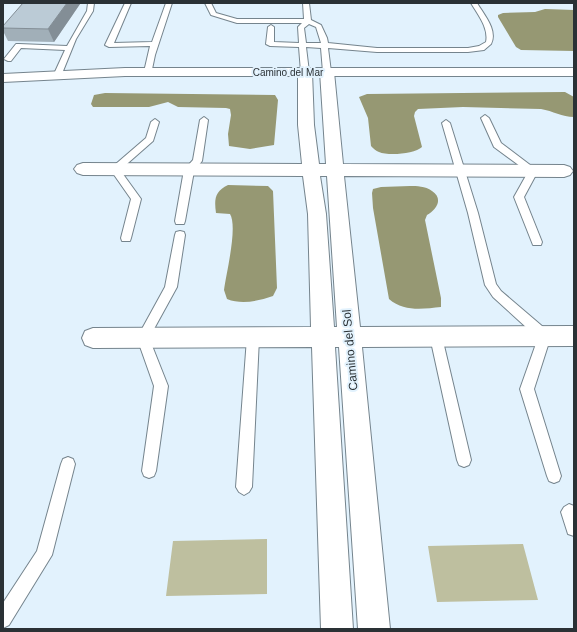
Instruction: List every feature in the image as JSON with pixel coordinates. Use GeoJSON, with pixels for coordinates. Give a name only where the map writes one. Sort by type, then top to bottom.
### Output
{"type":"FeatureCollection","features":[{"type":"Feature","properties":{"kind":"street","name":"Camino del Mar"},"geometry":{"type":"LineString","coordinates":[[3,78],[58,74],[148,72],[574,72]]}},
{"type":"Feature","properties":{"kind":"street","name":"Camino del Sol"},"geometry":{"type":"LineString","coordinates":[[305,72],[306,124],[310,170],[317,214],[337,629]]}},
{"type":"Feature","properties":{"kind":"street","name":"Camino del Sol"},"geometry":{"type":"LineString","coordinates":[[327,72],[374,629]]}},
{"type":"Feature","properties":{"kind":"street"},"geometry":{"type":"LineString","coordinates":[[83,169],[564,171]]}},
{"type":"Feature","properties":{"kind":"street"},"geometry":{"type":"LineString","coordinates":[[93,338],[574,336]]}},
{"type":"Feature","properties":{"kind":"lane"},"geometry":{"type":"LineString","coordinates":[[58,74],[90,11],[91,3]]}},
{"type":"Feature","properties":{"kind":"lane"},"geometry":{"type":"LineString","coordinates":[[128,3],[110,44],[155,44]]}},
{"type":"Feature","properties":{"kind":"lane"},"geometry":{"type":"LineString","coordinates":[[148,72],[155,44],[169,3]]}},
{"type":"Feature","properties":{"kind":"lane"},"geometry":{"type":"LineString","coordinates":[[208,3],[213,14],[237,21],[308,20],[319,26],[324,38],[327,72]]}},
{"type":"Feature","properties":{"kind":"lane"},"geometry":{"type":"LineString","coordinates":[[306,3],[308,20]]}},
{"type":"Feature","properties":{"kind":"lane"},"geometry":{"type":"LineString","coordinates":[[271,27],[270,44],[377,50],[468,50],[481,48],[489,43],[491,39],[490,32],[474,3]]}},
{"type":"Feature","properties":{"kind":"lane"},"geometry":{"type":"LineString","coordinates":[[305,72],[301,27],[308,20]]}},
{"type":"Feature","properties":{"kind":"lane"},"geometry":{"type":"LineString","coordinates":[[8,59],[19,46],[70,48]]}},
{"type":"Feature","properties":{"kind":"lane"},"geometry":{"type":"LineString","coordinates":[[485,118],[497,145],[533,171],[519,197],[537,242]]}},
{"type":"Feature","properties":{"kind":"lane"},"geometry":{"type":"LineString","coordinates":[[180,221],[189,170],[197,161],[204,120]]}},
{"type":"Feature","properties":{"kind":"lane"},"geometry":{"type":"LineString","coordinates":[[126,238],[136,199],[114,169],[150,139],[155,122]]}},
{"type":"Feature","properties":{"kind":"lane"},"geometry":{"type":"LineString","coordinates":[[446,122],[461,171],[491,285],[496,294],[546,336],[527,389],[554,476]]}},
{"type":"Feature","properties":{"kind":"lane"},"geometry":{"type":"LineString","coordinates":[[149,471],[161,386],[142,338],[171,287],[180,235]]}},
{"type":"Feature","properties":{"kind":"lane"},"geometry":{"type":"LineString","coordinates":[[436,337],[464,460]]}},
{"type":"Feature","properties":{"kind":"lane"},"geometry":{"type":"LineString","coordinates":[[244,486],[253,338]]}},
{"type":"Feature","properties":{"kind":"lane"},"geometry":{"type":"LineString","coordinates":[[3,619],[44,555],[68,464]]}},
{"type":"Feature","properties":{"kind":"lane"},"geometry":{"type":"LineString","coordinates":[[569,512],[574,528]]}},
{"type":"Feature","properties":{"kind":"shaded area"},"geometry":{"type":"Polygon","coordinates":[[[545,9],[574,10],[574,51],[521,50],[516,47],[498,17],[498,15],[503,13],[535,12],[545,9]]]}},
{"type":"Feature","properties":{"kind":"shaded area"},"geometry":{"type":"Polygon","coordinates":[[[565,92],[574,97],[574,117],[541,109],[463,107],[418,109],[414,116],[422,147],[408,153],[395,154],[379,152],[371,146],[368,118],[359,97],[367,94],[565,92]]]}},
{"type":"Feature","properties":{"kind":"shaded area"},"geometry":{"type":"Polygon","coordinates":[[[105,93],[275,95],[278,100],[274,145],[250,149],[229,146],[228,134],[231,115],[230,109],[178,107],[168,102],[149,107],[93,107],[91,104],[94,95],[105,93]]]}},
{"type":"Feature","properties":{"kind":"shaded area"},"geometry":{"type":"Polygon","coordinates":[[[228,185],[268,186],[273,191],[277,288],[273,296],[256,301],[244,302],[227,299],[224,290],[231,251],[233,229],[232,220],[230,214],[216,213],[215,200],[220,190],[228,185]]]}},
{"type":"Feature","properties":{"kind":"shaded area"},"geometry":{"type":"Polygon","coordinates":[[[410,186],[427,188],[438,197],[436,207],[427,215],[425,220],[441,298],[441,307],[421,309],[407,308],[389,299],[373,208],[372,193],[373,189],[381,187],[410,186]]]}},
{"type":"Feature","properties":{"kind":"shaded area"},"geometry":{"type":"Polygon","coordinates":[[[267,539],[267,594],[166,596],[173,541],[267,539]]]}},
{"type":"Feature","properties":{"kind":"shaded area"},"geometry":{"type":"Polygon","coordinates":[[[523,544],[538,600],[437,602],[428,546],[523,544]]]}},
{"type":"Feature","properties":{"kind":"building"},"geometry":{"type":"Polygon","coordinates":[[[23,3],[67,3],[48,29],[3,28],[3,26],[23,3]]]}}]}
